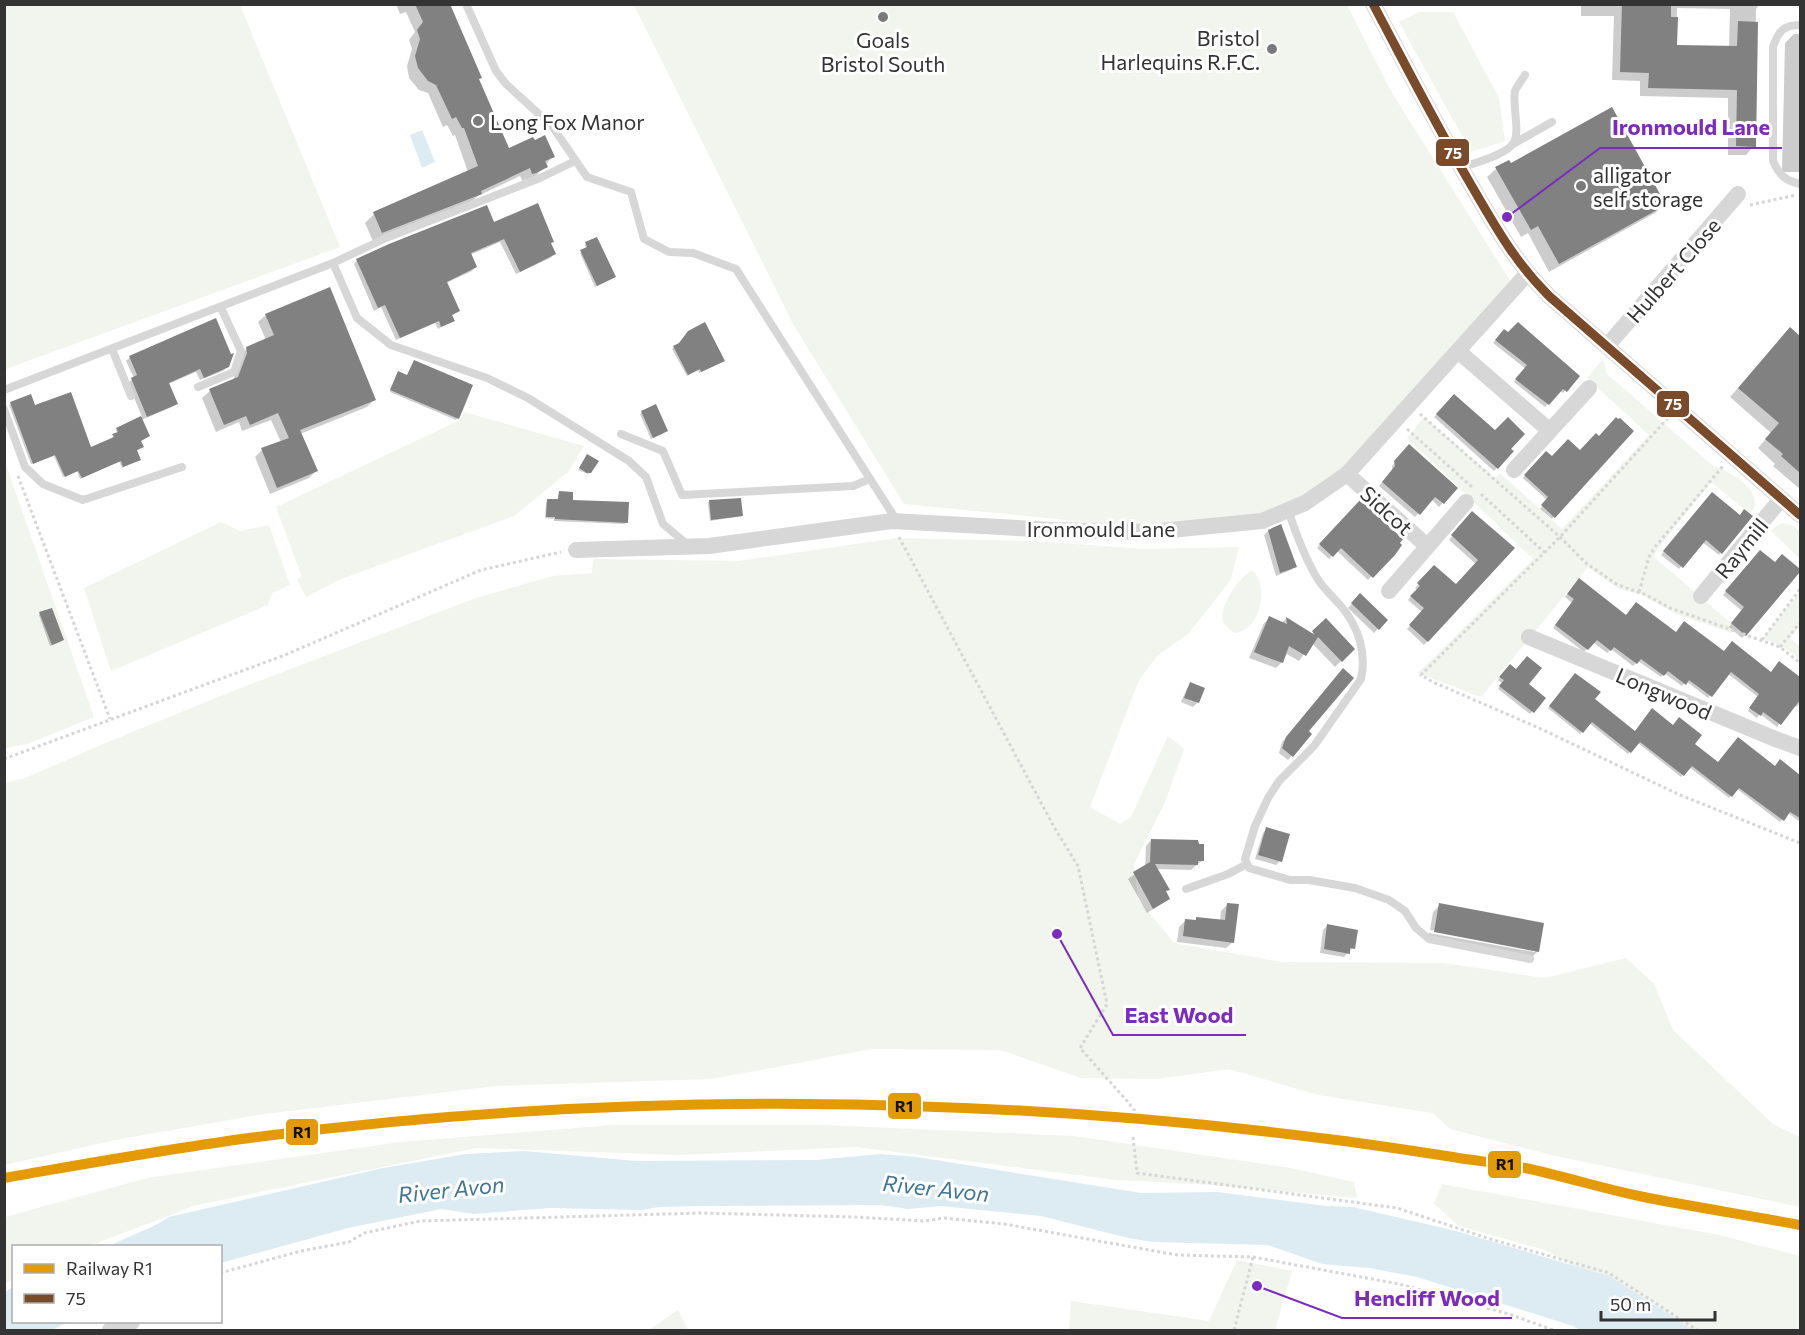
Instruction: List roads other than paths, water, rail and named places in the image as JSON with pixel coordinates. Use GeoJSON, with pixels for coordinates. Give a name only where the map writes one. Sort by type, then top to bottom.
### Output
{"type":"FeatureCollection","features":[{"type":"Feature","properties":{"kind":"street"},"geometry":{"type":"LineString","coordinates":[[1373,4],[1461,168],[1506,245],[1527,274],[1549,296],[1800,515]]}},
{"type":"Feature","properties":{"kind":"street","name":"Hulbert Close"},"geometry":{"type":"LineString","coordinates":[[1607,346],[1738,194]]}},
{"type":"Feature","properties":{"kind":"street","name":"Ironmould Lane"},"geometry":{"type":"LineString","coordinates":[[576,550],[709,546],[895,521],[1052,530],[1150,532],[1262,521],[1305,503],[1347,474],[1527,274]]}},
{"type":"Feature","properties":{"kind":"street"},"geometry":{"type":"LineString","coordinates":[[1458,351],[1549,430]]}},
{"type":"Feature","properties":{"kind":"street"},"geometry":{"type":"LineString","coordinates":[[1514,470],[1588,388]]}},
{"type":"Feature","properties":{"kind":"street","name":"Sidcot"},"geometry":{"type":"LineString","coordinates":[[1347,474],[1427,546]]}},
{"type":"Feature","properties":{"kind":"street","name":"Raymill"},"geometry":{"type":"LineString","coordinates":[[1701,596],[1781,499]]}},
{"type":"Feature","properties":{"kind":"street","name":"Sidcot"},"geometry":{"type":"LineString","coordinates":[[1389,591],[1466,502]]}},
{"type":"Feature","properties":{"kind":"street","name":"Longwood"},"geometry":{"type":"LineString","coordinates":[[1529,637],[1800,748]]}},
{"type":"Feature","properties":{"kind":"street"},"geometry":{"type":"LineString","coordinates":[[110,1330],[129,1323]]}},
{"type":"Feature","properties":{"kind":"lane"},"geometry":{"type":"LineString","coordinates":[[466,4],[496,71],[506,84],[552,126],[587,177],[631,192],[644,239],[669,252],[693,253],[736,269],[895,521]]}},
{"type":"Feature","properties":{"kind":"lane"},"geometry":{"type":"LineString","coordinates":[[1800,25],[1789,25],[1777,35],[1773,48],[1773,161],[1788,182],[1800,184]]}},
{"type":"Feature","properties":{"kind":"lane"},"geometry":{"type":"LineString","coordinates":[[1513,145],[1516,135],[1515,90],[1525,75]]}},
{"type":"Feature","properties":{"kind":"lane"},"geometry":{"type":"LineString","coordinates":[[1461,168],[1491,157],[1551,122]]}},
{"type":"Feature","properties":{"kind":"lane"},"geometry":{"type":"LineString","coordinates":[[4,390],[221,308],[333,263],[386,237],[540,178],[575,161]]}},
{"type":"Feature","properties":{"kind":"lane"},"geometry":{"type":"LineString","coordinates":[[333,263],[357,318],[390,345],[488,378],[528,398],[629,461],[645,477],[663,524],[690,547]]}},
{"type":"Feature","properties":{"kind":"lane"},"geometry":{"type":"LineString","coordinates":[[198,387],[234,372],[241,351],[221,308]]}},
{"type":"Feature","properties":{"kind":"lane"},"geometry":{"type":"LineString","coordinates":[[112,349],[131,396]]}},
{"type":"Feature","properties":{"kind":"lane"},"geometry":{"type":"LineString","coordinates":[[4,409],[25,467],[43,484],[83,500],[182,467]]}},
{"type":"Feature","properties":{"kind":"lane"},"geometry":{"type":"LineString","coordinates":[[621,434],[663,451],[682,495],[853,486],[870,479]]}},
{"type":"Feature","properties":{"kind":"lane"},"geometry":{"type":"LineString","coordinates":[[1287,510],[1302,553],[1319,581],[1342,607],[1354,625],[1360,643],[1364,669],[1361,679],[1314,746],[1279,781],[1268,798],[1255,826],[1245,859],[1249,868],[1290,880],[1310,880],[1355,888],[1389,900],[1405,911],[1416,928],[1430,939],[1530,959]]}},
{"type":"Feature","properties":{"kind":"lane"},"geometry":{"type":"LineString","coordinates":[[1186,889],[1228,874],[1247,864]]}},
{"type":"Feature","properties":{"kind":"water"},"geometry":{"type":"Polygon","coordinates":[[[422,130],[435,162],[422,168],[410,135],[422,130]]]}},
{"type":"Feature","properties":{"kind":"water","name":"River Avon"},"geometry":{"type":"Polygon","coordinates":[[[524,1151],[636,1161],[816,1160],[880,1154],[917,1157],[1141,1193],[1217,1192],[1326,1206],[1353,1207],[1456,1231],[1609,1276],[1693,1330],[1580,1330],[1417,1277],[1369,1268],[1322,1264],[1268,1245],[1153,1242],[1041,1216],[941,1206],[908,1209],[881,1205],[704,1206],[659,1207],[642,1210],[550,1208],[474,1214],[441,1209],[348,1228],[222,1263],[222,1245],[112,1245],[169,1217],[383,1168],[466,1154],[524,1151]]]}},
{"type":"Feature","properties":{"kind":"water"},"geometry":{"type":"Polygon","coordinates":[[[12,1288],[12,1323],[66,1323],[52,1330],[5,1330],[5,1292],[12,1288]]]}},
{"type":"Feature","properties":{"kind":"rail line","name":"R1"},"geometry":{"type":"LineString","coordinates":[[4,1178],[232,1140],[398,1121],[531,1111],[665,1105],[800,1104],[935,1107],[1069,1114],[1203,1125],[1351,1142],[1516,1166],[1639,1196],[1800,1225]]}},
{"type":"Feature","properties":{"kind":"place","name":"Goals Bristol South"},"geometry":{"type":"Point","coordinates":[883,17]}},
{"type":"Feature","properties":{"kind":"place","name":"Bristol Harlequins R.F.C."},"geometry":{"type":"Point","coordinates":[1272,49]}},
{"type":"Feature","properties":{"kind":"place","name":"Long Fox Manor"},"geometry":{"type":"Point","coordinates":[478,121]}},
{"type":"Feature","properties":{"kind":"place","name":"alligator self storage"},"geometry":{"type":"Point","coordinates":[1581,186]}},
{"type":"Feature","properties":{"kind":"place","name":"Ironmould Lane"},"geometry":{"type":"Point","coordinates":[1507,217]}},
{"type":"Feature","properties":{"kind":"place","name":"East Wood"},"geometry":{"type":"Point","coordinates":[1057,934]}},
{"type":"Feature","properties":{"kind":"place","name":"Hencliff Wood"},"geometry":{"type":"Point","coordinates":[1257,1286]}}]}
